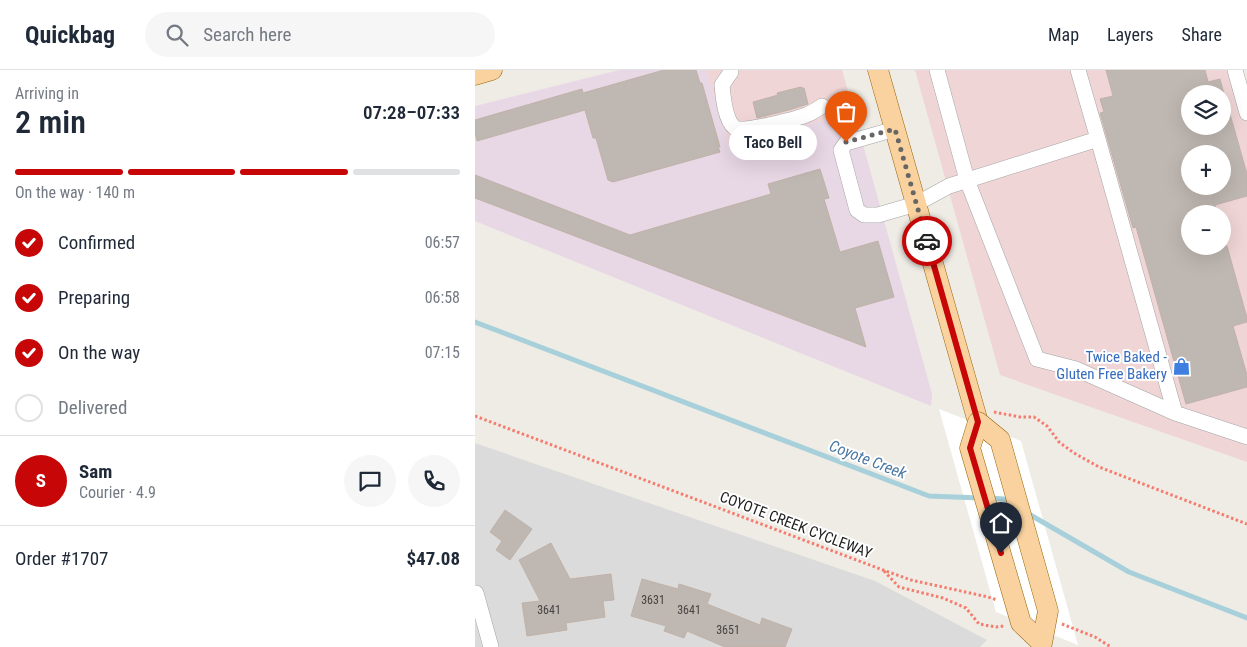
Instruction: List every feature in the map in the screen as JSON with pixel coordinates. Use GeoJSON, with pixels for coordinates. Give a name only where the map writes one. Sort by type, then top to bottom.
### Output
{"type":"FeatureCollection","features":[{"type":"Feature","properties":{"kind":"main road"},"geometry":{"type":"LineString","coordinates":[[475,75],[492,70]]}},
{"type":"Feature","properties":{"kind":"main road"},"geometry":{"type":"LineString","coordinates":[[877,70],[976,416],[970,448],[1021,623],[1042,645]]}},
{"type":"Feature","properties":{"kind":"main road"},"geometry":{"type":"LineString","coordinates":[[976,416],[999,440],[1002,450],[1048,611],[1042,645]]}},
{"type":"Feature","properties":{"kind":"street"},"geometry":{"type":"LineString","coordinates":[[937,70],[967,180],[1037,359],[1076,369],[1175,413],[1247,437]]}},
{"type":"Feature","properties":{"kind":"street"},"geometry":{"type":"LineString","coordinates":[[1078,70],[1175,413]]}},
{"type":"Feature","properties":{"kind":"street"},"geometry":{"type":"LineString","coordinates":[[1235,70],[1247,113]]}},
{"type":"Feature","properties":{"kind":"street"},"geometry":{"type":"LineString","coordinates":[[731,72],[722,85],[723,102],[733,127],[740,130],[803,116],[822,106]]}},
{"type":"Feature","properties":{"kind":"street"},"geometry":{"type":"LineString","coordinates":[[895,129],[846,142],[841,150],[857,210],[864,214],[878,215],[916,204],[949,186],[1098,139]]}},
{"type":"Feature","properties":{"kind":"street"},"geometry":{"type":"LineString","coordinates":[[476,593],[491,647]]}},
{"type":"Feature","properties":{"kind":"path","name":"COYOTE CREEK CYCLEWAY"},"geometry":{"type":"LineString","coordinates":[[475,416],[911,580],[997,600]]}},
{"type":"Feature","properties":{"kind":"path"},"geometry":{"type":"LineString","coordinates":[[976,416],[1034,417],[1047,426],[1059,442],[1099,467],[1247,524]]}},
{"type":"Feature","properties":{"kind":"path"},"geometry":{"type":"LineString","coordinates":[[883,570],[899,587],[943,598],[966,608],[979,624],[996,627],[1021,623]]}},
{"type":"Feature","properties":{"kind":"path"},"geometry":{"type":"LineString","coordinates":[[1059,623],[1095,637],[1111,647]]}},
{"type":"Feature","properties":{"kind":"shaded area"},"geometry":{"type":"Polygon","coordinates":[[[619,70],[706,70],[729,146],[854,112],[932,394],[931,406],[475,221],[475,106],[619,70]]]}},
{"type":"Feature","properties":{"kind":"shaded area"},"geometry":{"type":"Polygon","coordinates":[[[706,70],[842,70],[854,112],[729,146],[706,70]]]}},
{"type":"Feature","properties":{"kind":"shaded area"},"geometry":{"type":"Polygon","coordinates":[[[915,70],[1243,70],[1247,84],[1247,462],[1000,375],[915,70]]]}},
{"type":"Feature","properties":{"kind":"shaded area"},"geometry":{"type":"Polygon","coordinates":[[[475,443],[875,581],[987,640],[980,647],[475,647],[475,443]]]}},
{"type":"Feature","properties":{"kind":"pier"},"geometry":{"type":"Polygon","coordinates":[[[939,409],[1021,441],[1078,645],[996,612],[939,409]]]}},
{"type":"Feature","properties":{"kind":"building"},"geometry":{"type":"Polygon","coordinates":[[[664,70],[696,70],[700,83],[702,83],[720,152],[613,182],[608,180],[596,138],[593,138],[585,110],[477,141],[475,120],[582,89],[583,93],[664,70]]]}},
{"type":"Feature","properties":{"kind":"building"},"geometry":{"type":"Polygon","coordinates":[[[1106,70],[1205,70],[1208,82],[1220,79],[1222,85],[1181,85],[1181,135],[1231,135],[1231,118],[1247,174],[1247,196],[1215,205],[1181,205],[1181,255],[1230,255],[1247,318],[1247,322],[1233,326],[1247,375],[1247,387],[1186,404],[1136,227],[1133,228],[1100,113],[1104,112],[1100,99],[1113,96],[1106,70]]]}},
{"type":"Feature","properties":{"kind":"building"},"geometry":{"type":"Polygon","coordinates":[[[801,87],[804,88],[808,104],[757,118],[753,102],[801,87]]]}},
{"type":"Feature","properties":{"kind":"building"},"geometry":{"type":"Polygon","coordinates":[[[820,169],[829,198],[824,199],[840,252],[878,241],[894,297],[855,308],[866,347],[475,198],[475,175],[630,235],[771,194],[768,184],[820,169]]]}},
{"type":"Feature","properties":{"kind":"building"},"geometry":{"type":"Polygon","coordinates":[[[505,510],[532,529],[510,560],[496,550],[502,541],[490,532],[505,510]]]}},
{"type":"Feature","properties":{"kind":"building"},"geometry":{"type":"Polygon","coordinates":[[[551,543],[570,579],[611,574],[614,600],[603,601],[605,617],[566,623],[567,630],[527,636],[522,603],[540,601],[519,560],[551,543]]]}},
{"type":"Feature","properties":{"kind":"building"},"geometry":{"type":"Polygon","coordinates":[[[642,579],[678,589],[679,584],[711,594],[707,604],[760,625],[762,618],[792,629],[785,647],[725,647],[687,631],[684,638],[664,631],[666,626],[631,616],[642,579]]]}},
{"type":"Feature","properties":{"kind":"waterway","name":"Coyote Creek"},"geometry":{"type":"LineString","coordinates":[[475,322],[929,496],[980,498]]}},
{"type":"Feature","properties":{"kind":"waterway","name":"Coyote Creek"},"geometry":{"type":"LineString","coordinates":[[989,498],[1004,499],[1011,503]]}},
{"type":"Feature","properties":{"kind":"waterway","name":"Coyote Creek"},"geometry":{"type":"LineString","coordinates":[[1027,513],[1129,572],[1247,618]]}},
{"type":"Feature","properties":{"kind":"way so far"},"geometry":{"type":"LineString","coordinates":[[846,142],[895,129],[927,241]]}},
{"type":"Feature","properties":{"kind":"place","name":"Taco Bell"},"geometry":{"type":"Point","coordinates":[846,142]}},
{"type":"Feature","properties":{"kind":"place","name":"Twice Baked - Gluten Free Bakery"},"geometry":{"type":"Point","coordinates":[1181,366]}},
{"type":"Feature","properties":{"kind":"route"},"geometry":{"type":"LineString","coordinates":[[927,241],[978,422],[970,448],[1001,553]]}}]}
